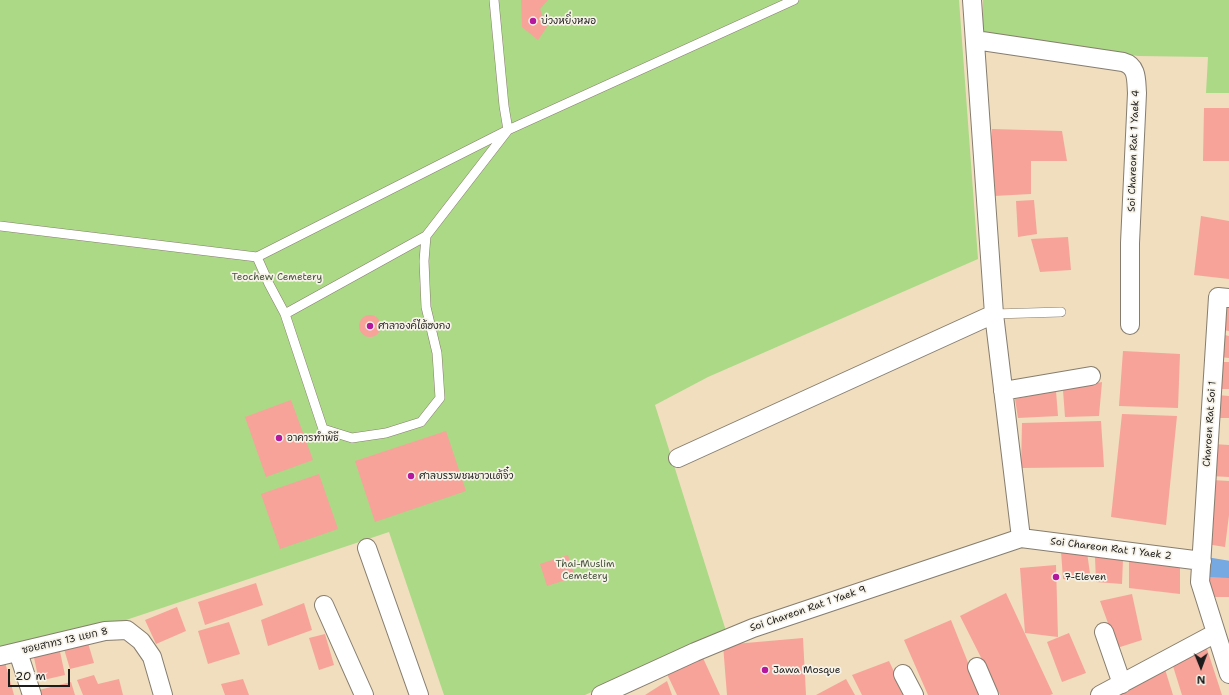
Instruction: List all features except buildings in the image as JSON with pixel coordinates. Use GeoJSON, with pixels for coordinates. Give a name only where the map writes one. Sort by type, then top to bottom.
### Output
{"type":"FeatureCollection","features":[{"type":"Feature","properties":{"kind":"street"},"geometry":{"type":"LineString","coordinates":[[972,0],[994,314],[1021,538]]}},
{"type":"Feature","properties":{"kind":"street","name":"Soi Chareon Rat 1 Yaek 4"},"geometry":{"type":"LineString","coordinates":[[975,40],[1123,62],[1129,64],[1134,69],[1137,93],[1130,243],[1130,325]]}},
{"type":"Feature","properties":{"kind":"street","name":"Charoen Rat Soi 1"},"geometry":{"type":"LineString","coordinates":[[1202,561],[1218,297],[1229,298]]}},
{"type":"Feature","properties":{"kind":"street"},"geometry":{"type":"LineString","coordinates":[[678,458],[994,314]]}},
{"type":"Feature","properties":{"kind":"street"},"geometry":{"type":"LineString","coordinates":[[1003,391],[1091,376]]}},
{"type":"Feature","properties":{"kind":"street","name":"Soi Chareon Rat 1 Yaek 2"},"geometry":{"type":"LineString","coordinates":[[1021,538],[1202,561]]}},
{"type":"Feature","properties":{"kind":"street","name":"Soi Chareon Rat 1 Yaek 9"},"geometry":{"type":"LineString","coordinates":[[601,695],[753,628],[1021,538]]}},
{"type":"Feature","properties":{"kind":"street"},"geometry":{"type":"LineString","coordinates":[[368,548],[419,695]]}},
{"type":"Feature","properties":{"kind":"street"},"geometry":{"type":"LineString","coordinates":[[1202,561],[1200,582],[1229,674]]}},
{"type":"Feature","properties":{"kind":"street"},"geometry":{"type":"LineString","coordinates":[[324,605],[364,695]]}},
{"type":"Feature","properties":{"kind":"street","name":"ซอยสาทร 13 แยก 8"},"geometry":{"type":"LineString","coordinates":[[0,656],[105,631],[127,630],[141,641],[152,657],[163,695]]}},
{"type":"Feature","properties":{"kind":"street"},"geometry":{"type":"LineString","coordinates":[[1104,632],[1122,684]]}},
{"type":"Feature","properties":{"kind":"street"},"geometry":{"type":"LineString","coordinates":[[1100,695],[1216,633]]}},
{"type":"Feature","properties":{"kind":"street"},"geometry":{"type":"LineString","coordinates":[[18,652],[32,695]]}},
{"type":"Feature","properties":{"kind":"street"},"geometry":{"type":"LineString","coordinates":[[976,667],[989,695]]}},
{"type":"Feature","properties":{"kind":"street"},"geometry":{"type":"LineString","coordinates":[[903,674],[914,695]]}},
{"type":"Feature","properties":{"kind":"lane"},"geometry":{"type":"LineString","coordinates":[[285,314],[426,236],[508,130],[504,106],[494,0]]}},
{"type":"Feature","properties":{"kind":"lane"},"geometry":{"type":"LineString","coordinates":[[0,226],[257,257],[508,130],[794,0]]}},
{"type":"Feature","properties":{"kind":"lane"},"geometry":{"type":"LineString","coordinates":[[257,257],[285,314],[323,429],[352,438],[386,433],[421,422],[440,398],[437,353],[426,307],[424,261],[426,236]]}},
{"type":"Feature","properties":{"kind":"lane"},"geometry":{"type":"LineString","coordinates":[[994,314],[1061,312]]}},
{"type":"Feature","properties":{"kind":"green space","name":"Teochew Cemetery"},"geometry":{"type":"Polygon","coordinates":[[[0,0],[959,0],[978,259],[708,377],[655,405],[726,631],[585,695],[444,695],[389,532],[114,624],[0,655],[0,0]]]}},
{"type":"Feature","properties":{"kind":"green space"},"geometry":{"type":"Polygon","coordinates":[[[983,0],[1229,0],[1229,93],[1206,93],[1208,57],[1138,56],[983,32],[983,0]]]}},
{"type":"Feature","properties":{"kind":"waterway"},"geometry":{"type":"LineString","coordinates":[[1206,568],[1229,572]]}},
{"type":"Feature","properties":{"kind":"place","name":"บ่วงหยิ่งหมอ"},"geometry":{"type":"Point","coordinates":[533,21]}},
{"type":"Feature","properties":{"kind":"place","name":"ศาลาองค์ไต้ฮงกง"},"geometry":{"type":"Point","coordinates":[370,326]}},
{"type":"Feature","properties":{"kind":"place","name":"อาคารทำพิธี"},"geometry":{"type":"Point","coordinates":[279,438]}},
{"type":"Feature","properties":{"kind":"place","name":"ศาลบรรพชนชาวแต้จิ๋ว"},"geometry":{"type":"Point","coordinates":[411,476]}},
{"type":"Feature","properties":{"kind":"place","name":"7-Eleven"},"geometry":{"type":"Point","coordinates":[1056,577]}},
{"type":"Feature","properties":{"kind":"place","name":"Jawa Mosque"},"geometry":{"type":"Point","coordinates":[765,670]}},
{"type":"Feature","properties":{"kind":"park label","name":"Thai-Muslim Cemetery"},"geometry":{"type":"Point","coordinates":[585,570]}}]}
